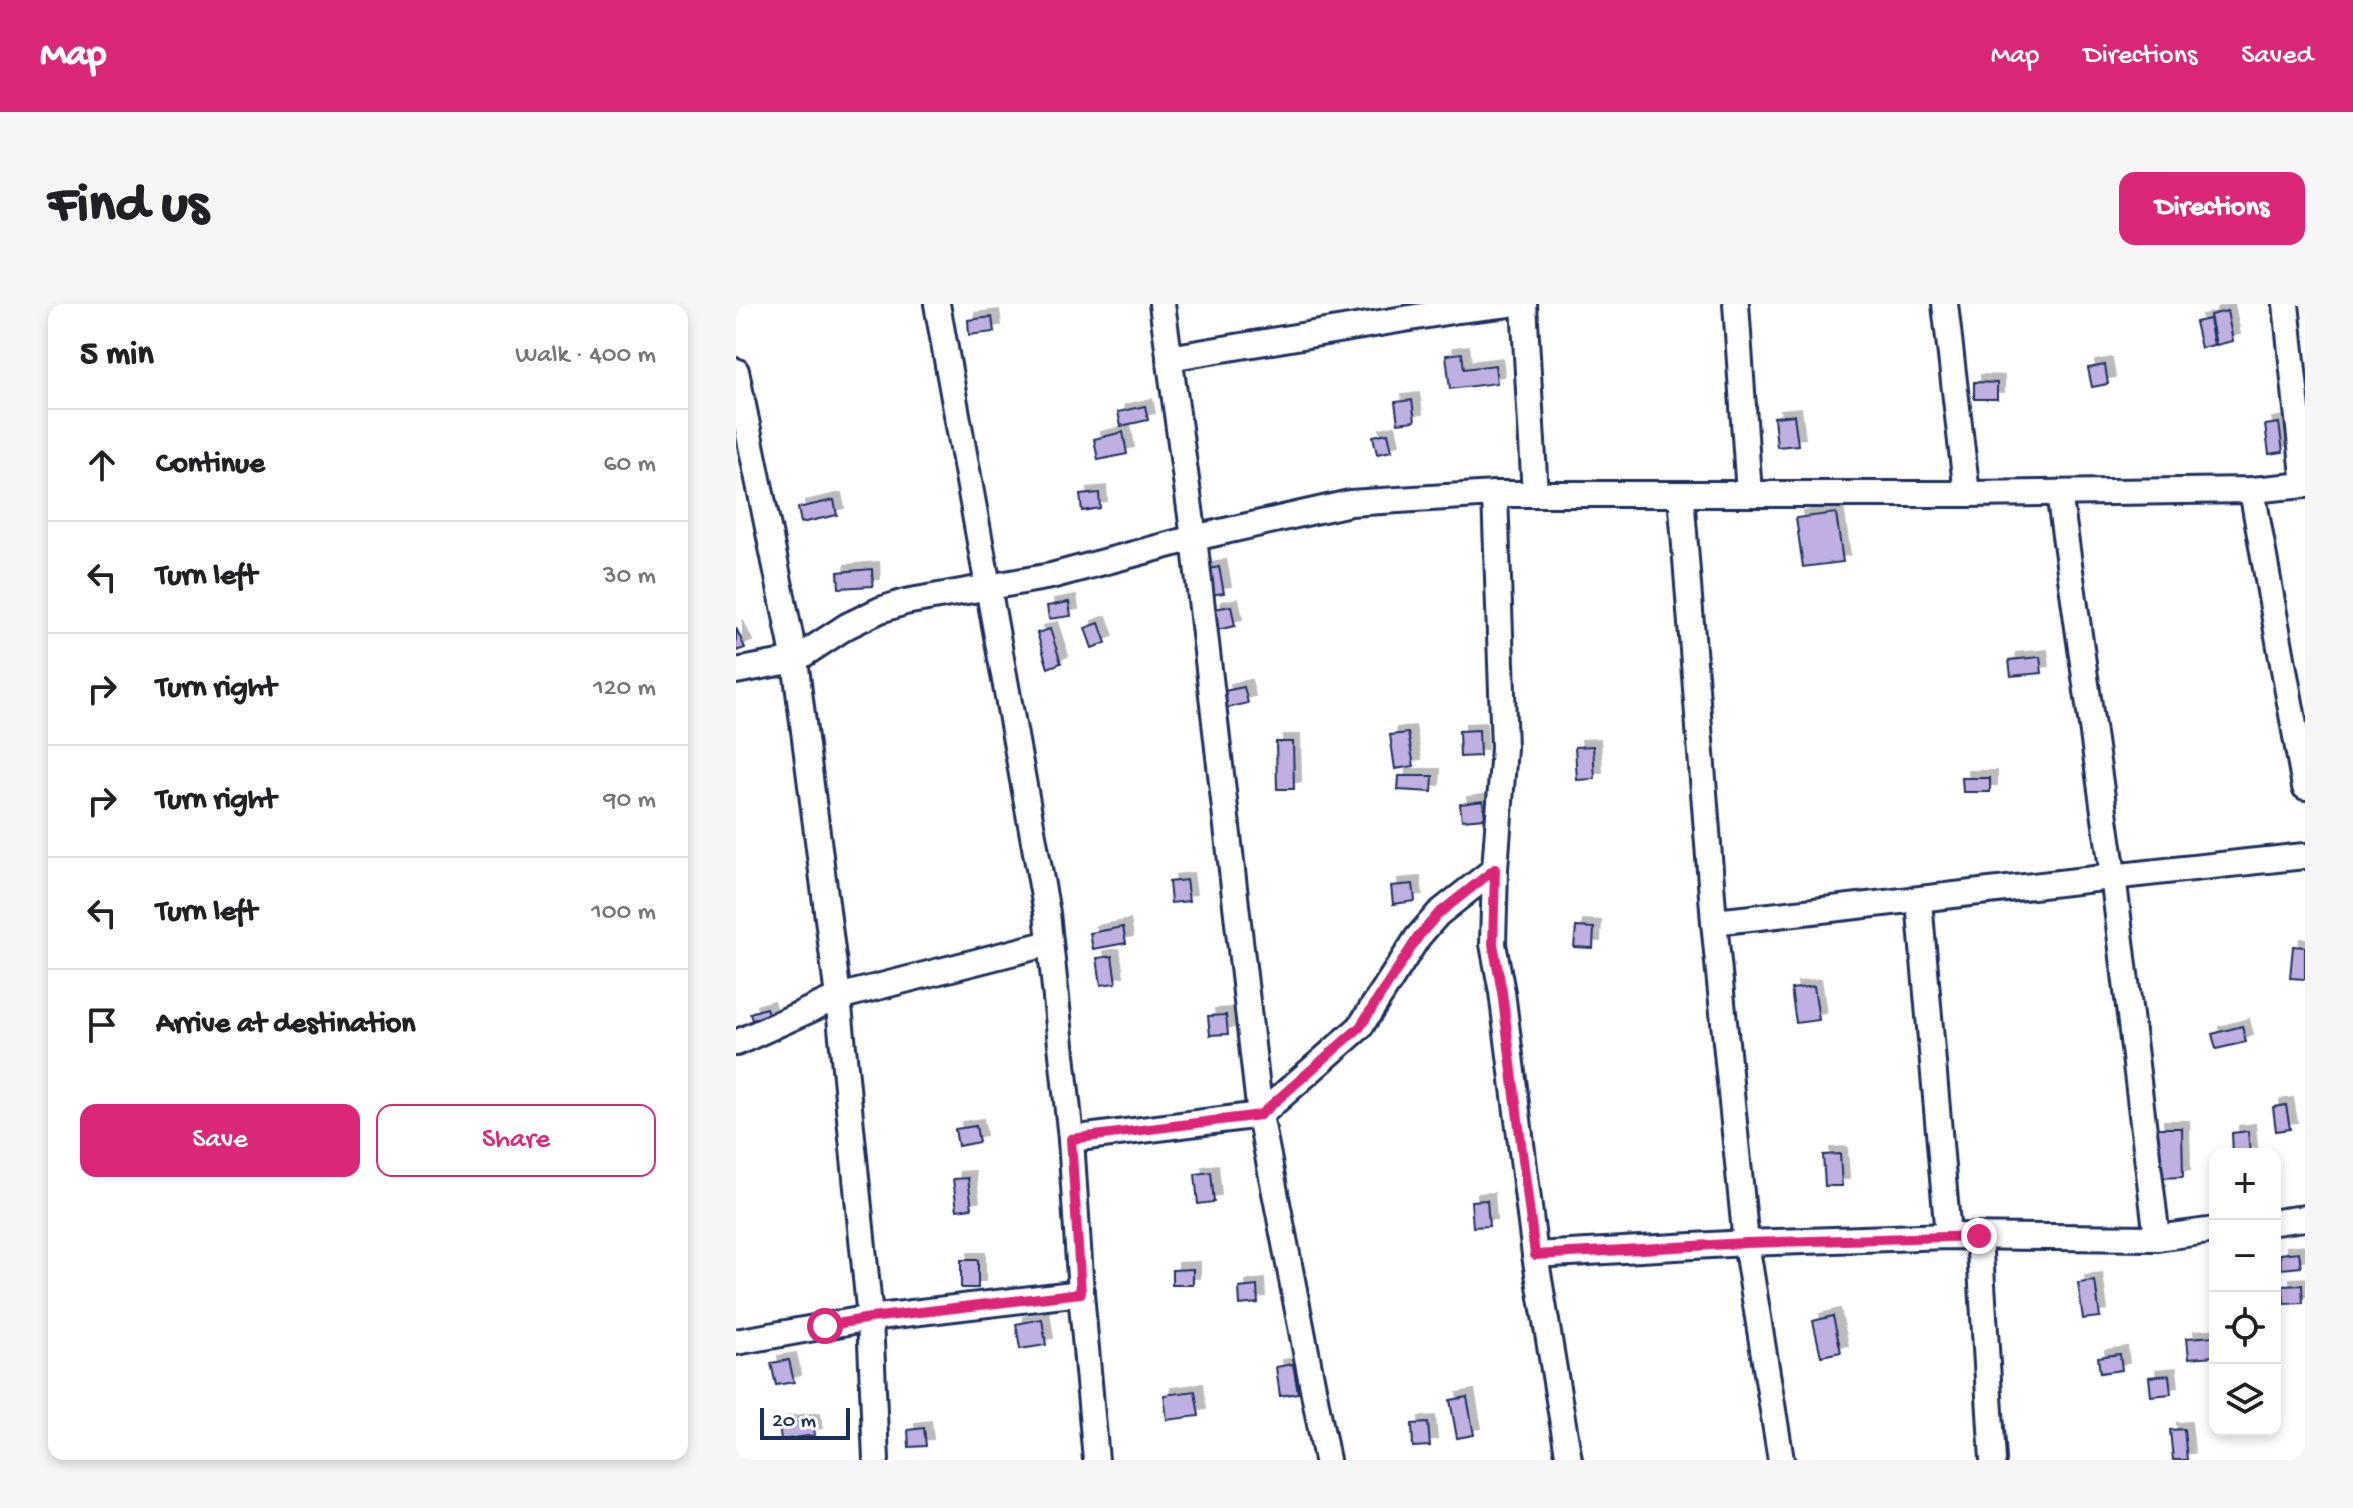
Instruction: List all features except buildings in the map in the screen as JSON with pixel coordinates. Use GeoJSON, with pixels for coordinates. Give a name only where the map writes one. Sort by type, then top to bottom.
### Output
{"type":"FeatureCollection","features":[{"type":"Feature","properties":{"kind":"street"},"geometry":{"type":"LineString","coordinates":[[937,304],[1047,913],[1071,1139],[1096,1460]]}},
{"type":"Feature","properties":{"kind":"street"},"geometry":{"type":"LineString","coordinates":[[1162,304],[1194,538],[1260,1115],[1327,1460]]}},
{"type":"Feature","properties":{"kind":"street"},"geometry":{"type":"LineString","coordinates":[[1169,358],[1458,307],[1509,304]]}},
{"type":"Feature","properties":{"kind":"street"},"geometry":{"type":"LineString","coordinates":[[1524,304],[1535,494]]}},
{"type":"Feature","properties":{"kind":"street"},"geometry":{"type":"LineString","coordinates":[[1736,304],[1749,494]]}},
{"type":"Feature","properties":{"kind":"street"},"geometry":{"type":"LineString","coordinates":[[1945,304],[1967,494]]}},
{"type":"Feature","properties":{"kind":"street"},"geometry":{"type":"LineString","coordinates":[[736,671],[795,660],[847,626],[905,602],[1051,576],[1194,538],[1350,503],[1495,494],[2059,493],[2252,490],[2305,485],[2286,304]]}},
{"type":"Feature","properties":{"kind":"street"},"geometry":{"type":"LineString","coordinates":[[736,371],[795,660],[838,997],[870,1318],[876,1460]]}},
{"type":"Feature","properties":{"kind":"street"},"geometry":{"type":"LineString","coordinates":[[2252,490],[2305,787]]}},
{"type":"Feature","properties":{"kind":"street"},"geometry":{"type":"LineString","coordinates":[[2059,493],[2113,875],[2157,1238]]}},
{"type":"Feature","properties":{"kind":"street"},"geometry":{"type":"LineString","coordinates":[[1495,494],[1504,748],[1493,944],[1502,992],[1535,1255],[1569,1460]]}},
{"type":"Feature","properties":{"kind":"street"},"geometry":{"type":"LineString","coordinates":[[1681,494],[1714,922],[1746,1243],[1781,1460]]}},
{"type":"Feature","properties":{"kind":"street"},"geometry":{"type":"LineString","coordinates":[[1714,922],[1919,901],[2113,875],[2305,856]]}},
{"type":"Feature","properties":{"kind":"street"},"geometry":{"type":"LineString","coordinates":[[1071,1139],[1260,1115],[1360,1027],[1418,937],[1438,914],[1495,869]]}},
{"type":"Feature","properties":{"kind":"street"},"geometry":{"type":"LineString","coordinates":[[1919,901],[1948,1236]]}},
{"type":"Feature","properties":{"kind":"street"},"geometry":{"type":"LineString","coordinates":[[736,1043],[838,997],[1050,943]]}},
{"type":"Feature","properties":{"kind":"street"},"geometry":{"type":"LineString","coordinates":[[2281,1221],[2305,1218]]}},
{"type":"Feature","properties":{"kind":"street"},"geometry":{"type":"LineString","coordinates":[[1535,1255],[1948,1236],[2157,1238],[2209,1231]]}},
{"type":"Feature","properties":{"kind":"street"},"geometry":{"type":"LineString","coordinates":[[1979,1236],[1993,1460]]}},
{"type":"Feature","properties":{"kind":"street"},"geometry":{"type":"LineString","coordinates":[[736,1342],[870,1318],[1081,1293]]}},
{"type":"Feature","properties":{"kind":"route"},"geometry":{"type":"LineString","coordinates":[[825,1326],[1081,1293],[1071,1139],[1260,1115],[1360,1027],[1418,937],[1438,914],[1495,869],[1493,944],[1502,992],[1535,1255],[1746,1243],[1979,1236]]}}]}
